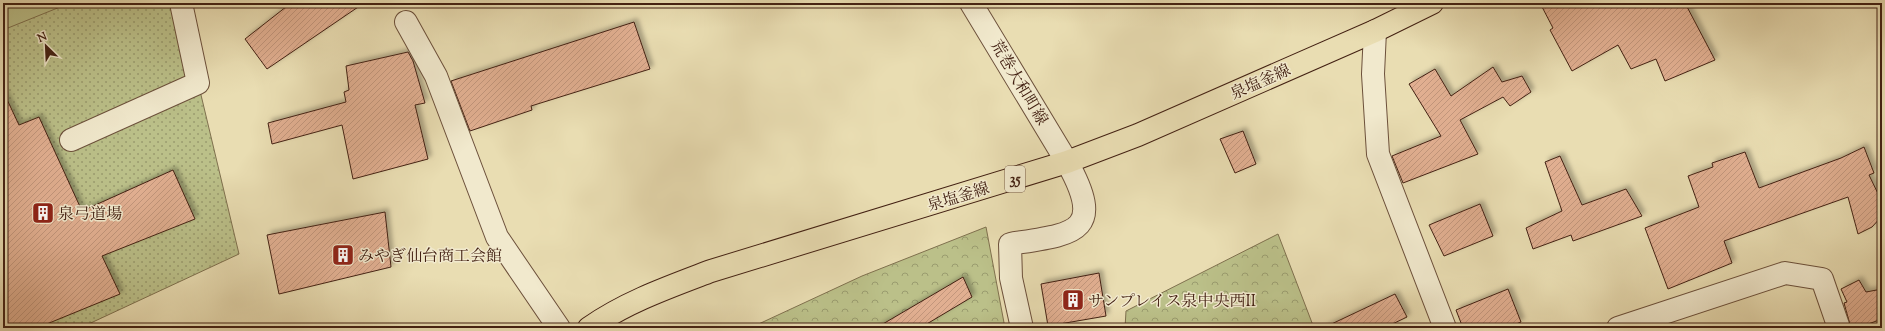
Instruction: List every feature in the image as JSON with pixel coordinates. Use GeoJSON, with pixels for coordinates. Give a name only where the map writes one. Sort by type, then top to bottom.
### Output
{"type":"FeatureCollection","features":[{"type":"Feature","properties":{"kind":"main road","name":"泉塩釜線"},"geometry":{"type":"LineString","coordinates":[[589,328],[606,316],[655,292],[711,271],[1067,162],[1138,135],[1375,31],[1432,3]]}},
{"type":"Feature","properties":{"kind":"street"},"geometry":{"type":"LineString","coordinates":[[71,140],[198,83],[181,3]]}},
{"type":"Feature","properties":{"kind":"street","name":"荒巻大和町線"},"geometry":{"type":"LineString","coordinates":[[971,3],[1067,162],[1079,184],[1085,205],[1085,218],[1075,229],[1052,237],[1010,244],[1011,278],[1022,328]]}},
{"type":"Feature","properties":{"kind":"street"},"geometry":{"type":"LineString","coordinates":[[406,22],[436,76],[497,237],[559,328]]}},
{"type":"Feature","properties":{"kind":"street"},"geometry":{"type":"LineString","coordinates":[[1375,31],[1373,74],[1378,154],[1445,328]]}},
{"type":"Feature","properties":{"kind":"street"},"geometry":{"type":"LineString","coordinates":[[1618,328],[1785,273],[1822,279],[1839,328]]}},
{"type":"Feature","properties":{"kind":"green space"},"geometry":{"type":"Polygon","coordinates":[[[3,3],[186,3],[196,74],[239,254],[80,328],[3,328],[3,3]]]}},
{"type":"Feature","properties":{"kind":"green space"},"geometry":{"type":"Polygon","coordinates":[[[3,3],[70,3],[3,30],[3,3]]]}},
{"type":"Feature","properties":{"kind":"green space"},"geometry":{"type":"Polygon","coordinates":[[[986,227],[1005,328],[750,328],[862,276],[986,227]]]}},
{"type":"Feature","properties":{"kind":"green space"},"geometry":{"type":"Polygon","coordinates":[[[1278,234],[1314,328],[1125,328],[1126,311],[1278,234]]]}},
{"type":"Feature","properties":{"kind":"building"},"geometry":{"type":"Polygon","coordinates":[[[291,3],[364,3],[267,69],[245,39],[291,3]]]}},
{"type":"Feature","properties":{"kind":"building"},"geometry":{"type":"Polygon","coordinates":[[[1540,3],[1685,3],[1715,60],[1665,81],[1656,59],[1631,69],[1618,45],[1572,71],[1550,30],[1553,28],[1540,3]]]}},
{"type":"Feature","properties":{"kind":"building"},"geometry":{"type":"Polygon","coordinates":[[[634,22],[650,69],[531,106],[532,110],[470,131],[451,81],[634,22]]]}},
{"type":"Feature","properties":{"kind":"building"},"geometry":{"type":"Polygon","coordinates":[[[408,52],[413,61],[425,103],[415,105],[428,159],[353,179],[342,125],[272,144],[268,123],[346,102],[344,92],[349,90],[346,66],[408,52]]]}},
{"type":"Feature","properties":{"kind":"building"},"geometry":{"type":"Polygon","coordinates":[[[1493,67],[1502,82],[1522,76],[1531,92],[1510,106],[1503,97],[1460,120],[1478,154],[1403,183],[1392,156],[1441,136],[1409,84],[1435,69],[1451,96],[1493,67]]]}},
{"type":"Feature","properties":{"kind":"building","name":"泉弓道場"},"geometry":{"type":"Polygon","coordinates":[[[3,91],[19,125],[39,117],[82,211],[173,170],[195,219],[102,256],[120,294],[37,328],[3,328],[3,91]]]}},
{"type":"Feature","properties":{"kind":"building"},"geometry":{"type":"Polygon","coordinates":[[[1243,131],[1256,164],[1235,173],[1220,139],[1243,131]]]}},
{"type":"Feature","properties":{"kind":"building"},"geometry":{"type":"Polygon","coordinates":[[[1864,147],[1874,173],[1869,175],[1882,202],[1882,216],[1872,227],[1858,234],[1848,197],[1724,241],[1732,263],[1668,289],[1645,228],[1699,207],[1688,176],[1713,167],[1712,163],[1745,152],[1759,188],[1841,158],[1864,147]]]}},
{"type":"Feature","properties":{"kind":"building"},"geometry":{"type":"Polygon","coordinates":[[[1560,156],[1582,205],[1626,189],[1642,216],[1573,241],[1571,235],[1533,249],[1526,228],[1562,211],[1545,162],[1560,156]]]}},
{"type":"Feature","properties":{"kind":"building"},"geometry":{"type":"Polygon","coordinates":[[[1480,204],[1493,236],[1444,256],[1429,225],[1480,204]]]}},
{"type":"Feature","properties":{"kind":"building","name":"みやぎ仙台商工会館"},"geometry":{"type":"Polygon","coordinates":[[[385,212],[391,267],[279,294],[267,235],[385,212]]]}},
{"type":"Feature","properties":{"kind":"building","name":"サンプレイス泉中央西II"},"geometry":{"type":"Polygon","coordinates":[[[1099,273],[1106,316],[1048,326],[1041,284],[1099,273]]]}},
{"type":"Feature","properties":{"kind":"building"},"geometry":{"type":"Polygon","coordinates":[[[963,277],[972,297],[920,328],[876,328],[963,277]]]}},
{"type":"Feature","properties":{"kind":"building"},"geometry":{"type":"Polygon","coordinates":[[[1859,280],[1866,292],[1882,289],[1882,319],[1857,328],[1851,328],[1844,303],[1847,302],[1841,289],[1859,280]]]}},
{"type":"Feature","properties":{"kind":"building"},"geometry":{"type":"Polygon","coordinates":[[[1508,289],[1521,322],[1506,328],[1463,328],[1456,310],[1508,289]]]}},
{"type":"Feature","properties":{"kind":"building"},"geometry":{"type":"Polygon","coordinates":[[[1395,294],[1407,317],[1384,328],[1323,328],[1395,294]]]}},
{"type":"Feature","properties":{"kind":"place","name":"泉弓道場"},"geometry":{"type":"Point","coordinates":[43,213]}},
{"type":"Feature","properties":{"kind":"place","name":"みやぎ仙台商工会館"},"geometry":{"type":"Point","coordinates":[343,255]}},
{"type":"Feature","properties":{"kind":"place","name":"サンプレイス泉中央西II"},"geometry":{"type":"Point","coordinates":[1073,300]}}]}
